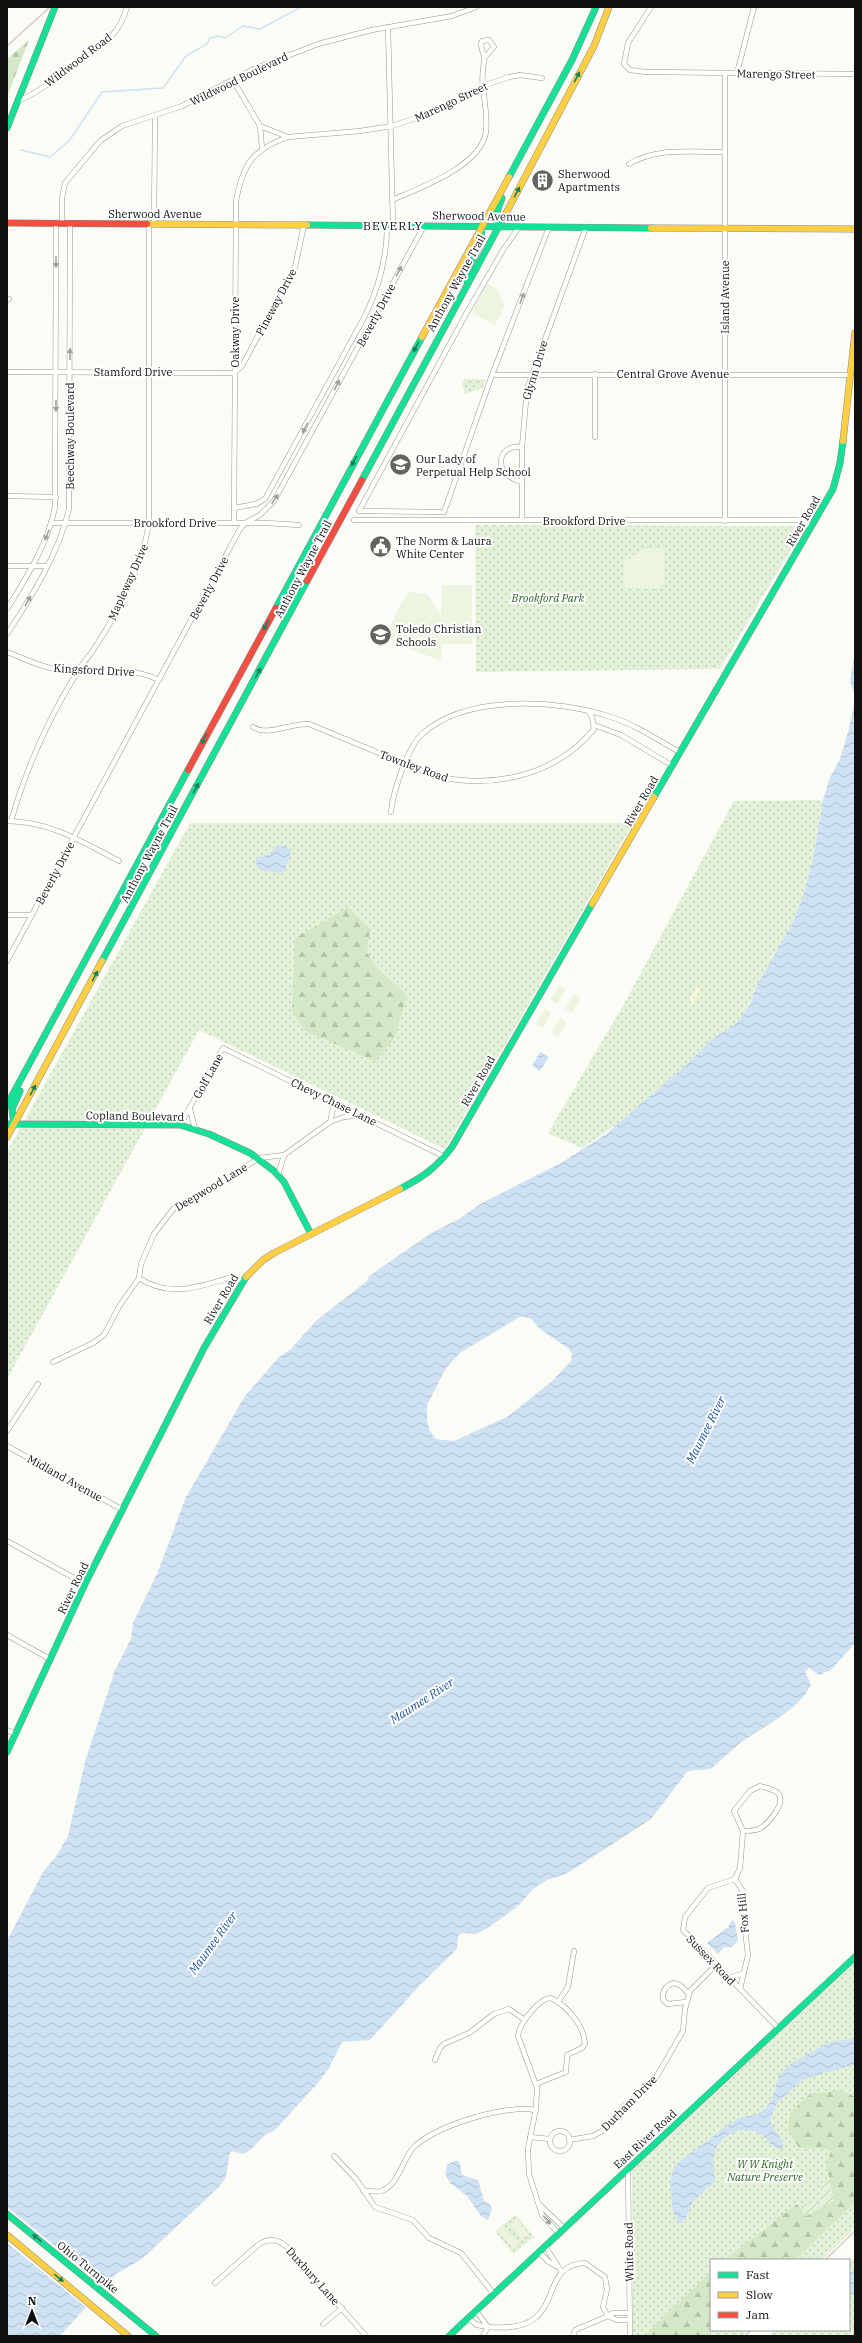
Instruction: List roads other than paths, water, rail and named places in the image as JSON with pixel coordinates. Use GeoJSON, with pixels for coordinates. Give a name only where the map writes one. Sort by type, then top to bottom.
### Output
{"type":"FeatureCollection","features":[{"type":"Feature","properties":{"kind":"main road"},"geometry":{"type":"LineString","coordinates":[[7,128],[55,7]]}},
{"type":"Feature","properties":{"kind":"main road","name":"Anthony Wayne Trail"},"geometry":{"type":"LineString","coordinates":[[7,1105],[572,60],[596,7]]}},
{"type":"Feature","properties":{"kind":"main road","name":"Anthony Wayne Trail"},"geometry":{"type":"LineString","coordinates":[[7,1137],[499,226],[594,46],[610,7]]}},
{"type":"Feature","properties":{"kind":"main road"},"geometry":{"type":"LineString","coordinates":[[499,226],[495,221],[496,212],[540,118]]}},
{"type":"Feature","properties":{"kind":"main road","name":"Sherwood Avenue"},"geometry":{"type":"LineString","coordinates":[[7,223],[855,229]]}},
{"type":"Feature","properties":{"kind":"main road"},"geometry":{"type":"LineString","coordinates":[[441,333],[482,240],[481,226]]}},
{"type":"Feature","properties":{"kind":"main road","name":"River Road"},"geometry":{"type":"LineString","coordinates":[[7,1752],[86,1584],[204,1348],[242,1281],[263,1260],[423,1177],[445,1157],[833,489],[837,476],[855,333]]}},
{"type":"Feature","properties":{"kind":"main road"},"geometry":{"type":"LineString","coordinates":[[14,1125],[12,1109],[36,1052]]}},
{"type":"Feature","properties":{"kind":"main road","name":"Copland Boulevard"},"geometry":{"type":"LineString","coordinates":[[7,1124],[180,1125],[215,1136],[259,1158],[278,1175],[284,1182],[311,1234]]}},
{"type":"Feature","properties":{"kind":"main road","name":"East River Road"},"geometry":{"type":"LineString","coordinates":[[449,2336],[855,1957]]}},
{"type":"Feature","properties":{"kind":"main road","name":"Ohio Turnpike"},"geometry":{"type":"LineString","coordinates":[[7,2214],[156,2336]]}},
{"type":"Feature","properties":{"kind":"main road"},"geometry":{"type":"LineString","coordinates":[[7,2236],[128,2336]]}},
{"type":"Feature","properties":{"kind":"street","name":"Wildwood Road"},"geometry":{"type":"LineString","coordinates":[[18,101],[36,92],[114,33],[124,19],[127,7]]}},
{"type":"Feature","properties":{"kind":"street","name":"Wildwood Boulevard"},"geometry":{"type":"LineString","coordinates":[[59,223],[64,187],[87,154],[112,131],[132,122],[155,116],[182,106],[279,58],[318,44],[388,27],[452,16],[476,7]]}},
{"type":"Feature","properties":{"kind":"street","name":"Marengo Street"},"geometry":{"type":"LineString","coordinates":[[651,7],[628,44],[626,67],[630,70],[685,73],[855,74]]}},
{"type":"Feature","properties":{"kind":"street"},"geometry":{"type":"LineString","coordinates":[[737,73],[754,7]]}},
{"type":"Feature","properties":{"kind":"street","name":"Beverly Drive"},"geometry":{"type":"LineString","coordinates":[[234,508],[256,504],[265,499],[375,296],[382,271],[390,226],[392,200],[392,126],[388,27]]}},
{"type":"Feature","properties":{"kind":"street"},"geometry":{"type":"LineString","coordinates":[[392,200],[458,167],[477,150],[483,141],[486,128],[482,69],[484,58]]}},
{"type":"Feature","properties":{"kind":"street","name":"Island Avenue"},"geometry":{"type":"LineString","coordinates":[[725,73],[725,521]]}},
{"type":"Feature","properties":{"kind":"street","name":"Marengo Street"},"geometry":{"type":"LineString","coordinates":[[262,148],[288,137],[360,131],[392,126],[431,113],[457,101],[483,86],[520,76],[542,78]]}},
{"type":"Feature","properties":{"kind":"street"},"geometry":{"type":"LineString","coordinates":[[233,80],[260,126],[262,148]]}},
{"type":"Feature","properties":{"kind":"street","name":"Mapleway Drive"},"geometry":{"type":"LineString","coordinates":[[9,821],[32,758],[78,670],[99,642],[128,587],[146,540],[149,524],[149,372],[155,116]]}},
{"type":"Feature","properties":{"kind":"street","name":"Marengo Street"},"geometry":{"type":"LineString","coordinates":[[260,126],[288,137]]}},
{"type":"Feature","properties":{"kind":"street","name":"Oakway Drive"},"geometry":{"type":"LineString","coordinates":[[234,523],[236,201],[242,177],[251,159],[262,148]]}},
{"type":"Feature","properties":{"kind":"street"},"geometry":{"type":"LineString","coordinates":[[629,164],[638,159],[662,152],[725,152]]}},
{"type":"Feature","properties":{"kind":"street","name":"Beechway Boulevard"},"geometry":{"type":"LineString","coordinates":[[7,610],[32,566],[51,523],[56,497],[56,372],[59,223]]}},
{"type":"Feature","properties":{"kind":"street","name":"Beechway Boulevard"},"geometry":{"type":"LineString","coordinates":[[7,634],[47,566],[66,523],[70,495],[70,223]]}},
{"type":"Feature","properties":{"kind":"street","name":"Pineway Drive"},"geometry":{"type":"LineString","coordinates":[[234,373],[242,366],[291,277],[298,258],[304,225]]}},
{"type":"Feature","properties":{"kind":"street","name":"Beverly Drive"},"geometry":{"type":"LineString","coordinates":[[7,962],[240,529],[245,523],[255,519],[274,501],[424,226]]}},
{"type":"Feature","properties":{"kind":"street"},"geometry":{"type":"LineString","coordinates":[[519,227],[503,250],[466,314],[359,511],[444,512],[492,375],[549,227]]}},
{"type":"Feature","properties":{"kind":"street","name":"Glynn Drive"},"geometry":{"type":"LineString","coordinates":[[522,520],[522,447],[524,409],[531,374],[586,227]]}},
{"type":"Feature","properties":{"kind":"street","name":"Stamford Drive"},"geometry":{"type":"LineString","coordinates":[[7,372],[234,373]]}},
{"type":"Feature","properties":{"kind":"street"},"geometry":{"type":"LineString","coordinates":[[595,374],[596,437]]}},
{"type":"Feature","properties":{"kind":"street","name":"Central Grove Avenue"},"geometry":{"type":"LineString","coordinates":[[496,375],[850,375]]}},
{"type":"Feature","properties":{"kind":"street"},"geometry":{"type":"LineString","coordinates":[[522,447],[514,446],[508,449],[502,456],[501,466],[503,472],[507,476],[522,482]]}},
{"type":"Feature","properties":{"kind":"street"},"geometry":{"type":"LineString","coordinates":[[7,496],[56,497]]}},
{"type":"Feature","properties":{"kind":"street","name":"Brookford Drive"},"geometry":{"type":"LineString","coordinates":[[354,520],[801,520],[812,527]]}},
{"type":"Feature","properties":{"kind":"street","name":"Brookford Drive"},"geometry":{"type":"LineString","coordinates":[[51,523],[245,523],[299,525]]}},
{"type":"Feature","properties":{"kind":"street"},"geometry":{"type":"LineString","coordinates":[[7,566],[47,566]]}},
{"type":"Feature","properties":{"kind":"street","name":"Kingsford Drive"},"geometry":{"type":"LineString","coordinates":[[7,652],[33,664],[60,670],[127,670],[159,680]]}},
{"type":"Feature","properties":{"kind":"street"},"geometry":{"type":"LineString","coordinates":[[391,812],[393,798],[412,748],[421,735],[435,724],[461,712],[494,706],[530,704],[588,711],[634,726],[681,753]]}},
{"type":"Feature","properties":{"kind":"street"},"geometry":{"type":"LineString","coordinates":[[588,711],[592,717],[594,725],[621,735],[673,766]]}},
{"type":"Feature","properties":{"kind":"street","name":"Townley Road"},"geometry":{"type":"LineString","coordinates":[[253,727],[265,732],[298,723],[309,724],[406,765],[448,779],[480,782],[502,781],[551,764],[581,744],[594,729],[594,725]]}},
{"type":"Feature","properties":{"kind":"street"},"geometry":{"type":"LineString","coordinates":[[9,821],[46,826],[74,838],[119,861]]}},
{"type":"Feature","properties":{"kind":"street"},"geometry":{"type":"LineString","coordinates":[[7,915],[32,915]]}},
{"type":"Feature","properties":{"kind":"street","name":"Chevy Chase Lane"},"geometry":{"type":"LineString","coordinates":[[223,1048],[445,1157]]}},
{"type":"Feature","properties":{"kind":"street","name":"Golf Lane"},"geometry":{"type":"LineString","coordinates":[[180,1125],[223,1048]]}},
{"type":"Feature","properties":{"kind":"street"},"geometry":{"type":"LineString","coordinates":[[330,1100],[333,1109],[330,1122]]}},
{"type":"Feature","properties":{"kind":"street"},"geometry":{"type":"LineString","coordinates":[[190,1108],[191,1120],[195,1129]]}},
{"type":"Feature","properties":{"kind":"street","name":"Deepwood Lane"},"geometry":{"type":"LineString","coordinates":[[53,1362],[100,1339],[120,1305],[139,1278],[141,1264],[146,1251],[167,1214],[181,1202],[228,1178],[259,1158],[284,1155],[330,1122],[344,1117],[361,1115]]}},
{"type":"Feature","properties":{"kind":"street"},"geometry":{"type":"LineString","coordinates":[[278,1175],[284,1155]]}},
{"type":"Feature","properties":{"kind":"street"},"geometry":{"type":"LineString","coordinates":[[139,1278],[149,1284],[170,1289],[196,1288],[232,1277],[242,1281]]}},
{"type":"Feature","properties":{"kind":"street"},"geometry":{"type":"LineString","coordinates":[[7,1431],[38,1384]]}},
{"type":"Feature","properties":{"kind":"street","name":"Midland Avenue"},"geometry":{"type":"LineString","coordinates":[[7,1446],[123,1510]]}},
{"type":"Feature","properties":{"kind":"street"},"geometry":{"type":"LineString","coordinates":[[7,1541],[86,1584]]}},
{"type":"Feature","properties":{"kind":"street"},"geometry":{"type":"LineString","coordinates":[[7,1635],[50,1659]]}},
{"type":"Feature","properties":{"kind":"street"},"geometry":{"type":"LineString","coordinates":[[7,1730],[15,1734]]}},
{"type":"Feature","properties":{"kind":"street","name":"Fox Hill"},"geometry":{"type":"LineString","coordinates":[[740,1989],[748,1955],[744,1925],[744,1893],[735,1879],[740,1868],[743,1831],[734,1811],[745,1796],[757,1786],[777,1792],[780,1803],[771,1818],[759,1829],[743,1831]]}},
{"type":"Feature","properties":{"kind":"street","name":"Sussex Road"},"geometry":{"type":"LineString","coordinates":[[735,1879],[708,1888],[683,1921],[683,1930],[779,2029]]}},
{"type":"Feature","properties":{"kind":"street"},"geometry":{"type":"LineString","coordinates":[[558,2002],[568,1987],[574,1951]]}},
{"type":"Feature","properties":{"kind":"street"},"geometry":{"type":"LineString","coordinates":[[686,2002],[668,2004],[663,2000],[663,1993],[667,1986],[673,1983],[680,1984],[688,1993],[716,1965]]}},
{"type":"Feature","properties":{"kind":"street"},"geometry":{"type":"LineString","coordinates":[[729,1978],[744,1973]]}},
{"type":"Feature","properties":{"kind":"street","name":"Durham Drive"},"geometry":{"type":"LineString","coordinates":[[569,2140],[593,2136],[602,2131],[625,2105],[654,2081],[683,2031],[688,1993]]}},
{"type":"Feature","properties":{"kind":"street"},"geometry":{"type":"LineString","coordinates":[[536,2084],[566,2072],[567,2055],[584,2046],[584,2036],[579,2025],[558,2002],[551,1998],[546,1998],[525,2020],[518,2032],[519,2044],[536,2084],[535,2110],[530,2137],[529,2174],[544,2217],[558,2233]]}},
{"type":"Feature","properties":{"kind":"street"},"geometry":{"type":"LineString","coordinates":[[435,2060],[440,2048],[444,2044],[469,2033],[494,2014],[509,2009],[525,2020]]}},
{"type":"Feature","properties":{"kind":"street"},"geometry":{"type":"LineString","coordinates":[[363,2191],[376,2192],[391,2186],[409,2154],[424,2140],[458,2123],[481,2116],[520,2108],[535,2110]]}},
{"type":"Feature","properties":{"kind":"street"},"geometry":{"type":"LineString","coordinates":[[560,2131],[566,2134],[569,2140],[566,2149],[558,2151],[552,2147],[550,2139],[554,2134],[560,2131]]}},
{"type":"Feature","properties":{"kind":"street"},"geometry":{"type":"LineString","coordinates":[[530,2137],[550,2139]]}},
{"type":"Feature","properties":{"kind":"street"},"geometry":{"type":"LineString","coordinates":[[334,2156],[363,2191],[370,2202],[383,2211],[413,2220],[429,2238],[461,2253],[494,2294]]}},
{"type":"Feature","properties":{"kind":"street","name":"White Road"},"geometry":{"type":"LineString","coordinates":[[628,2168],[630,2336]]}},
{"type":"Feature","properties":{"kind":"street"},"geometry":{"type":"LineString","coordinates":[[370,2202],[376,2192]]}},
{"type":"Feature","properties":{"kind":"street"},"geometry":{"type":"LineString","coordinates":[[540,2205],[564,2228]]}},
{"type":"Feature","properties":{"kind":"street","name":"Duxbury Lane"},"geometry":{"type":"LineString","coordinates":[[214,2283],[258,2244],[267,2240],[275,2240],[288,2248],[366,2336]]}},
{"type":"Feature","properties":{"kind":"street"},"geometry":{"type":"LineString","coordinates":[[545,2246],[553,2256],[556,2266]]}},
{"type":"Feature","properties":{"kind":"street"},"geometry":{"type":"LineString","coordinates":[[539,2252],[561,2271]]}},
{"type":"Feature","properties":{"kind":"street"},"geometry":{"type":"LineString","coordinates":[[468,2318],[478,2325],[515,2327],[533,2320],[548,2303],[555,2282],[561,2271],[569,2265],[584,2262],[591,2265],[605,2277],[607,2289],[603,2307],[608,2316],[616,2320],[630,2320]]}},
{"type":"Feature","properties":{"kind":"street"},"geometry":{"type":"LineString","coordinates":[[323,2324],[342,2308]]}},
{"type":"Feature","properties":{"kind":"street"},"geometry":{"type":"LineString","coordinates":[[476,2311],[485,2320],[488,2326]]}},
{"type":"Feature","properties":{"kind":"street"},"geometry":{"type":"LineString","coordinates":[[574,2336],[575,2330],[613,2313],[629,2313]]}},
{"type":"Feature","properties":{"kind":"street"},"geometry":{"type":"LineString","coordinates":[[483,2336],[488,2326]]}},
{"type":"Feature","properties":{"kind":"water","name":"Maumee River"},"geometry":{"type":"Polygon","coordinates":[[[855,653],[855,1643],[831,1670],[819,1675],[809,1668],[805,1672],[811,1684],[806,1693],[799,1702],[780,1717],[740,1743],[712,1768],[687,1772],[651,1819],[568,1873],[547,1880],[533,1889],[519,1905],[488,1928],[476,1934],[462,1933],[458,1936],[457,1948],[454,1952],[420,1985],[370,2040],[342,2042],[329,2068],[318,2083],[274,2131],[261,2138],[249,2151],[245,2153],[230,2152],[226,2177],[219,2187],[142,2259],[116,2274],[60,2336],[7,2336],[7,1941],[43,1872],[57,1855],[68,1836],[85,1762],[115,1670],[131,1639],[133,1623],[157,1574],[186,1497],[245,1396],[279,1357],[291,1349],[317,1320],[367,1281],[369,1276],[433,1232],[459,1219],[482,1203],[561,1163],[606,1134],[687,1064],[712,1039],[737,1023],[750,1005],[756,987],[793,922],[802,899],[813,859],[823,800],[829,780],[840,759],[854,705],[854,693],[850,680],[855,653]],[[521,1316],[460,1353],[446,1368],[427,1405],[427,1421],[430,1431],[436,1439],[454,1441],[507,1417],[551,1382],[571,1361],[572,1354],[569,1349],[541,1330],[531,1319],[521,1316]]]}},
{"type":"Feature","properties":{"kind":"water"},"geometry":{"type":"Polygon","coordinates":[[[278,845],[290,848],[290,857],[283,873],[263,871],[257,867],[255,858],[267,855],[278,845]]]}},
{"type":"Feature","properties":{"kind":"water"},"geometry":{"type":"Polygon","coordinates":[[[540,1052],[549,1057],[540,1071],[532,1066],[540,1052]]]}},
{"type":"Feature","properties":{"kind":"water"},"geometry":{"type":"Polygon","coordinates":[[[732,1920],[735,1922],[738,1941],[732,1947],[724,1947],[718,1954],[707,1943],[728,1927],[732,1920]]]}},
{"type":"Feature","properties":{"kind":"water"},"geometry":{"type":"Polygon","coordinates":[[[855,2038],[855,2064],[804,2079],[777,2103],[770,2119],[771,2124],[783,2142],[783,2147],[780,2149],[777,2148],[758,2133],[751,2131],[737,2131],[724,2138],[716,2149],[713,2159],[715,2181],[692,2203],[685,2220],[680,2224],[673,2212],[670,2181],[674,2166],[725,2127],[740,2118],[758,2114],[765,2109],[772,2100],[779,2075],[789,2065],[827,2043],[855,2038]]]}},
{"type":"Feature","properties":{"kind":"water"},"geometry":{"type":"Polygon","coordinates":[[[456,2160],[460,2163],[462,2175],[478,2180],[484,2201],[490,2204],[492,2209],[488,2220],[481,2216],[467,2196],[450,2183],[445,2174],[447,2165],[456,2160]]]}},
{"type":"Feature","properties":{"kind":"water"},"geometry":{"type":"Polygon","coordinates":[[[855,2269],[855,2294],[850,2295],[850,2273],[855,2269]]]}},
{"type":"Feature","properties":{"kind":"waterway"},"geometry":{"type":"LineString","coordinates":[[21,150],[50,157],[69,141],[102,92],[163,88],[186,56],[207,44],[210,38],[218,36],[225,38],[243,26],[260,29],[301,7]]}},
{"type":"Feature","properties":{"kind":"railway"},"geometry":{"type":"LineString","coordinates":[[7,46],[50,7]]}},
{"type":"Feature","properties":{"kind":"railway"},"geometry":{"type":"LineString","coordinates":[[826,2259],[855,2231]]}},
{"type":"Feature","properties":{"kind":"railway"},"geometry":{"type":"LineString","coordinates":[[745,2336],[750,2331]]}},
{"type":"Feature","properties":{"kind":"place","name":"Sherwood Apartments"},"geometry":{"type":"Point","coordinates":[542,180]}},
{"type":"Feature","properties":{"kind":"place","name":"Our Lady of Perpetual Help School"},"geometry":{"type":"Point","coordinates":[401,465]}},
{"type":"Feature","properties":{"kind":"place","name":"The Norm & Laura White Center"},"geometry":{"type":"Point","coordinates":[380,547]}},
{"type":"Feature","properties":{"kind":"place","name":"Toledo Christian Schools"},"geometry":{"type":"Point","coordinates":[381,635]}},
{"type":"Feature","properties":{"kind":"district","name":"BEVERLY"},"geometry":{"type":"Point","coordinates":[393,226]}},
{"type":"Feature","properties":{"kind":"park label","name":"Brookford Park"},"geometry":{"type":"Point","coordinates":[548,598]}},
{"type":"Feature","properties":{"kind":"park label","name":"W W Knight Nature Preserve"},"geometry":{"type":"Point","coordinates":[765,2170]}}]}
